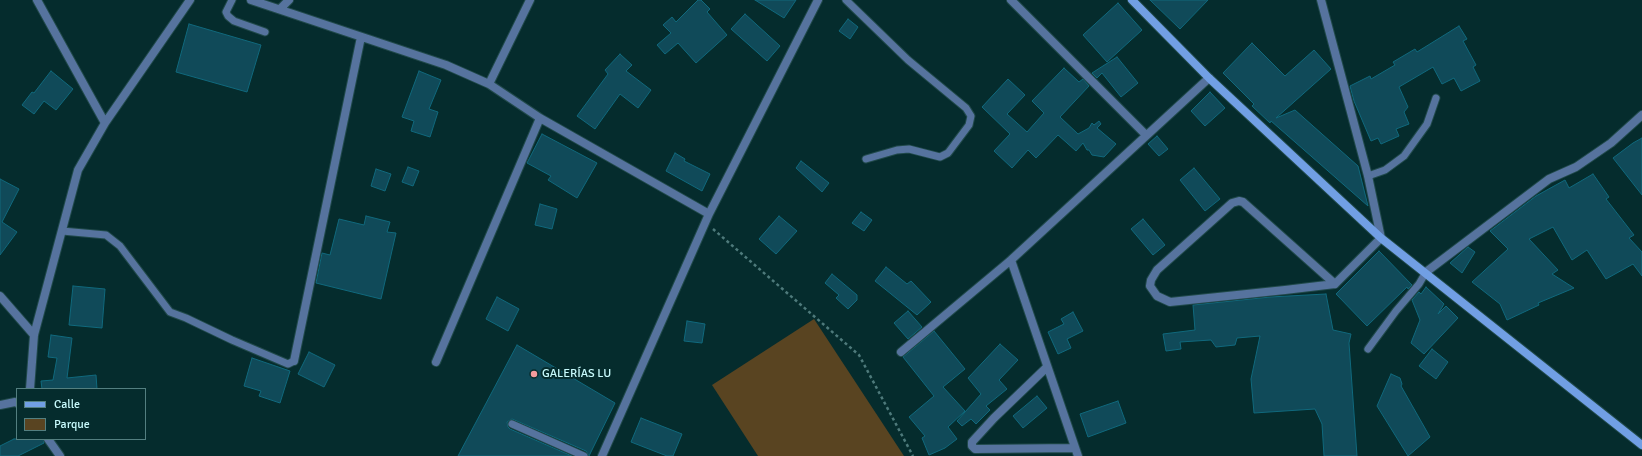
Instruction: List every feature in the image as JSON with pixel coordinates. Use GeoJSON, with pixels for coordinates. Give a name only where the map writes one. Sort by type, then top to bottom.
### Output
{"type":"FeatureCollection","features":[{"type":"Feature","properties":{"kind":"street"},"geometry":{"type":"LineString","coordinates":[[37,0],[105,123]]}},
{"type":"Feature","properties":{"kind":"street"},"geometry":{"type":"LineString","coordinates":[[30,388],[34,335],[78,170],[105,123],[190,0]]}},
{"type":"Feature","properties":{"kind":"street"},"geometry":{"type":"LineString","coordinates":[[251,0],[446,65],[490,84],[540,118],[708,218]]}},
{"type":"Feature","properties":{"kind":"street"},"geometry":{"type":"LineString","coordinates":[[280,9],[289,0]]}},
{"type":"Feature","properties":{"kind":"street"},"geometry":{"type":"LineString","coordinates":[[490,84],[530,0]]}},
{"type":"Feature","properties":{"kind":"street"},"geometry":{"type":"LineString","coordinates":[[602,456],[708,218],[818,0]]}},
{"type":"Feature","properties":{"kind":"street"},"geometry":{"type":"LineString","coordinates":[[1011,0],[1146,135]]}},
{"type":"Feature","properties":{"kind":"street"},"geometry":{"type":"LineString","coordinates":[[1132,0],[1209,78],[1381,238],[1426,272],[1642,445]]}},
{"type":"Feature","properties":{"kind":"street"},"geometry":{"type":"LineString","coordinates":[[1321,0],[1368,176],[1381,238]]}},
{"type":"Feature","properties":{"kind":"street"},"geometry":{"type":"LineString","coordinates":[[294,361],[361,37]]}},
{"type":"Feature","properties":{"kind":"street"},"geometry":{"type":"LineString","coordinates":[[901,352],[1011,260],[1209,78]]}},
{"type":"Feature","properties":{"kind":"street"},"geometry":{"type":"LineString","coordinates":[[1426,272],[1549,179],[1576,167],[1611,143],[1642,115]]}},
{"type":"Feature","properties":{"kind":"street"},"geometry":{"type":"LineString","coordinates":[[436,362],[540,118]]}},
{"type":"Feature","properties":{"kind":"street"},"geometry":{"type":"LineString","coordinates":[[1335,284],[1243,202],[1239,201],[1232,203],[1157,270],[1151,280],[1150,286],[1157,296],[1170,302],[1335,284],[1381,238]]}},
{"type":"Feature","properties":{"kind":"street"},"geometry":{"type":"LineString","coordinates":[[1011,260],[1077,452],[975,449],[972,446],[972,442],[994,418],[1047,367]]}},
{"type":"Feature","properties":{"kind":"street"},"geometry":{"type":"LineString","coordinates":[[0,296],[34,335]]}},
{"type":"Feature","properties":{"kind":"street"},"geometry":{"type":"LineString","coordinates":[[0,405],[16,402]]}},
{"type":"Feature","properties":{"kind":"street"},"geometry":{"type":"LineString","coordinates":[[49,440],[60,456]]}},
{"type":"Feature","properties":{"kind":"lane"},"geometry":{"type":"LineString","coordinates":[[232,0],[226,12],[228,16],[234,21],[265,32]]}},
{"type":"Feature","properties":{"kind":"lane"},"geometry":{"type":"LineString","coordinates":[[846,0],[908,60],[966,108],[971,116],[969,125],[948,153],[940,157],[909,148],[866,159]]}},
{"type":"Feature","properties":{"kind":"lane"},"geometry":{"type":"LineString","coordinates":[[1368,176],[1385,170],[1404,156],[1428,124],[1436,98]]}},
{"type":"Feature","properties":{"kind":"lane"},"geometry":{"type":"LineString","coordinates":[[62,231],[106,235],[120,246],[170,312],[288,364],[294,361]]}},
{"type":"Feature","properties":{"kind":"lane"},"geometry":{"type":"LineString","coordinates":[[1368,349],[1396,311],[1419,284],[1426,272]]}},
{"type":"Feature","properties":{"kind":"lane"},"geometry":{"type":"LineString","coordinates":[[512,424],[584,456]]}},
{"type":"Feature","properties":{"kind":"path"},"geometry":{"type":"LineString","coordinates":[[708,218],[859,355],[913,456]]}},
{"type":"Feature","properties":{"kind":"green space"},"geometry":{"type":"Polygon","coordinates":[[[814,319],[904,456],[758,456],[712,385],[814,319]]]}},
{"type":"Feature","properties":{"kind":"building"},"geometry":{"type":"Polygon","coordinates":[[[698,0],[701,0],[710,9],[707,12],[727,35],[696,63],[678,43],[665,54],[657,45],[671,33],[663,25],[672,17],[676,22],[698,0]]]}},
{"type":"Feature","properties":{"kind":"building"},"geometry":{"type":"Polygon","coordinates":[[[755,0],[796,0],[784,18],[755,0]]]}},
{"type":"Feature","properties":{"kind":"building"},"geometry":{"type":"Polygon","coordinates":[[[1150,0],[1208,0],[1180,29],[1150,0]]]}},
{"type":"Feature","properties":{"kind":"building"},"geometry":{"type":"Polygon","coordinates":[[[1118,3],[1142,30],[1107,62],[1083,35],[1118,3]]]}},
{"type":"Feature","properties":{"kind":"building"},"geometry":{"type":"Polygon","coordinates":[[[745,14],[780,46],[767,61],[731,29],[745,14]]]}},
{"type":"Feature","properties":{"kind":"building"},"geometry":{"type":"Polygon","coordinates":[[[848,19],[858,27],[850,39],[839,31],[848,19]]]}},
{"type":"Feature","properties":{"kind":"building"},"geometry":{"type":"Polygon","coordinates":[[[189,24],[261,45],[247,92],[176,72],[189,24]]]}},
{"type":"Feature","properties":{"kind":"building"},"geometry":{"type":"Polygon","coordinates":[[[1459,26],[1467,39],[1463,41],[1476,65],[1473,67],[1480,81],[1461,91],[1454,78],[1442,84],[1433,67],[1399,87],[1408,107],[1404,112],[1409,124],[1396,129],[1399,136],[1381,144],[1378,138],[1371,141],[1354,101],[1350,86],[1370,76],[1371,79],[1395,65],[1393,62],[1415,49],[1417,52],[1459,26]]]}},
{"type":"Feature","properties":{"kind":"building"},"geometry":{"type":"Polygon","coordinates":[[[1252,43],[1285,76],[1314,50],[1331,69],[1276,118],[1295,110],[1358,166],[1368,206],[1271,121],[1270,123],[1252,106],[1254,104],[1223,73],[1252,43]]]}},
{"type":"Feature","properties":{"kind":"building"},"geometry":{"type":"Polygon","coordinates":[[[620,54],[632,65],[626,71],[651,90],[638,108],[620,94],[595,129],[577,116],[608,74],[605,70],[620,54]]]}},
{"type":"Feature","properties":{"kind":"building"},"geometry":{"type":"Polygon","coordinates":[[[1117,57],[1138,83],[1121,97],[1102,73],[1097,78],[1092,73],[1117,57]]]}},
{"type":"Feature","properties":{"kind":"building"},"geometry":{"type":"Polygon","coordinates":[[[1064,68],[1079,82],[1083,79],[1089,86],[1060,117],[1078,134],[1089,128],[1092,123],[1094,125],[1099,121],[1101,124],[1097,128],[1116,144],[1104,157],[1092,155],[1083,143],[1076,151],[1058,135],[1036,158],[1028,150],[1012,168],[994,151],[1010,134],[982,107],[1008,79],[1025,95],[1007,114],[1027,132],[1044,113],[1032,101],[1064,68]]]}},
{"type":"Feature","properties":{"kind":"building"},"geometry":{"type":"Polygon","coordinates":[[[51,71],[73,89],[56,110],[44,101],[34,114],[22,105],[32,92],[34,93],[51,71]]]}},
{"type":"Feature","properties":{"kind":"building"},"geometry":{"type":"Polygon","coordinates":[[[419,71],[441,80],[429,109],[438,112],[430,137],[411,131],[414,121],[402,117],[419,71]]]}},
{"type":"Feature","properties":{"kind":"building"},"geometry":{"type":"Polygon","coordinates":[[[1210,92],[1225,108],[1205,126],[1191,111],[1210,92]]]}},
{"type":"Feature","properties":{"kind":"building"},"geometry":{"type":"Polygon","coordinates":[[[542,134],[597,163],[577,198],[548,180],[551,176],[527,163],[542,134]]]}},
{"type":"Feature","properties":{"kind":"building"},"geometry":{"type":"Polygon","coordinates":[[[1157,136],[1168,149],[1159,156],[1148,144],[1157,136]]]}},
{"type":"Feature","properties":{"kind":"building"},"geometry":{"type":"Polygon","coordinates":[[[1642,138],[1642,195],[1613,158],[1642,138]]]}},
{"type":"Feature","properties":{"kind":"building"},"geometry":{"type":"Polygon","coordinates":[[[675,153],[685,159],[684,161],[710,174],[702,191],[666,171],[675,153]]]}},
{"type":"Feature","properties":{"kind":"building"},"geometry":{"type":"Polygon","coordinates":[[[801,161],[829,183],[822,192],[796,168],[801,161]]]}},
{"type":"Feature","properties":{"kind":"building"},"geometry":{"type":"Polygon","coordinates":[[[408,167],[419,171],[413,186],[402,182],[408,167]]]}},
{"type":"Feature","properties":{"kind":"building"},"geometry":{"type":"Polygon","coordinates":[[[1194,168],[1220,199],[1205,211],[1180,180],[1194,168]]]}},
{"type":"Feature","properties":{"kind":"building"},"geometry":{"type":"Polygon","coordinates":[[[376,169],[391,174],[385,191],[371,186],[376,169]]]}},
{"type":"Feature","properties":{"kind":"building"},"geometry":{"type":"Polygon","coordinates":[[[1593,174],[1609,197],[1606,199],[1634,235],[1629,238],[1642,252],[1642,276],[1633,264],[1606,279],[1587,250],[1572,260],[1553,227],[1529,239],[1558,270],[1552,274],[1574,288],[1538,303],[1539,305],[1507,320],[1500,304],[1472,282],[1508,249],[1490,231],[1536,196],[1565,180],[1569,188],[1593,174]]]}},
{"type":"Feature","properties":{"kind":"building"},"geometry":{"type":"Polygon","coordinates":[[[0,179],[19,189],[2,222],[17,232],[0,255],[0,179]]]}},
{"type":"Feature","properties":{"kind":"building"},"geometry":{"type":"Polygon","coordinates":[[[540,204],[557,209],[552,229],[535,225],[540,204]]]}},
{"type":"Feature","properties":{"kind":"building"},"geometry":{"type":"Polygon","coordinates":[[[861,212],[872,220],[864,231],[852,223],[861,212]]]}},
{"type":"Feature","properties":{"kind":"building"},"geometry":{"type":"Polygon","coordinates":[[[366,216],[390,222],[387,232],[396,233],[381,299],[316,283],[322,253],[330,255],[339,219],[364,225],[366,216]]]}},
{"type":"Feature","properties":{"kind":"building"},"geometry":{"type":"Polygon","coordinates":[[[779,216],[797,231],[776,254],[759,239],[779,216]]]}},
{"type":"Feature","properties":{"kind":"building"},"geometry":{"type":"Polygon","coordinates":[[[1143,219],[1165,245],[1153,255],[1131,229],[1143,219]]]}},
{"type":"Feature","properties":{"kind":"building"},"geometry":{"type":"Polygon","coordinates":[[[1468,247],[1475,252],[1462,273],[1450,263],[1468,247]]]}},
{"type":"Feature","properties":{"kind":"building"},"geometry":{"type":"Polygon","coordinates":[[[1379,251],[1412,285],[1408,289],[1407,287],[1367,326],[1336,294],[1379,251]]]}},
{"type":"Feature","properties":{"kind":"building"},"geometry":{"type":"Polygon","coordinates":[[[886,267],[907,284],[911,281],[931,302],[917,315],[875,281],[886,267]]]}},
{"type":"Feature","properties":{"kind":"building"},"geometry":{"type":"Polygon","coordinates":[[[832,274],[857,295],[857,300],[848,309],[836,298],[839,295],[825,283],[832,274]]]}},
{"type":"Feature","properties":{"kind":"building"},"geometry":{"type":"Polygon","coordinates":[[[73,286],[105,289],[102,328],[69,325],[73,286]]]}},
{"type":"Feature","properties":{"kind":"building"},"geometry":{"type":"Polygon","coordinates":[[[1426,287],[1444,304],[1438,314],[1446,306],[1458,318],[1424,354],[1411,343],[1420,320],[1412,300],[1419,292],[1421,294],[1426,287]]]}},
{"type":"Feature","properties":{"kind":"building"},"geometry":{"type":"Polygon","coordinates":[[[1326,294],[1333,330],[1351,334],[1349,343],[1357,456],[1324,456],[1322,424],[1315,409],[1254,413],[1251,379],[1260,336],[1237,338],[1235,345],[1216,347],[1211,340],[1180,342],[1181,349],[1166,351],[1163,334],[1195,330],[1193,305],[1270,297],[1326,294]]]}},
{"type":"Feature","properties":{"kind":"building"},"geometry":{"type":"Polygon","coordinates":[[[497,297],[519,309],[508,331],[486,319],[497,297]]]}},
{"type":"Feature","properties":{"kind":"building"},"geometry":{"type":"Polygon","coordinates":[[[908,311],[922,327],[908,339],[894,323],[908,311]]]}},
{"type":"Feature","properties":{"kind":"building"},"geometry":{"type":"Polygon","coordinates":[[[1073,312],[1083,331],[1067,339],[1071,348],[1058,354],[1048,332],[1064,324],[1061,319],[1073,312]]]}},
{"type":"Feature","properties":{"kind":"building"},"geometry":{"type":"Polygon","coordinates":[[[687,321],[705,324],[702,343],[684,341],[687,321]]]}},
{"type":"Feature","properties":{"kind":"building"},"geometry":{"type":"Polygon","coordinates":[[[934,331],[965,369],[943,387],[965,411],[948,427],[957,439],[945,448],[929,455],[922,438],[925,436],[909,417],[934,396],[903,357],[934,331]]]}},
{"type":"Feature","properties":{"kind":"building"},"geometry":{"type":"Polygon","coordinates":[[[51,335],[72,338],[67,378],[96,375],[97,388],[42,388],[41,381],[53,380],[57,358],[48,357],[51,335]]]}},
{"type":"Feature","properties":{"kind":"building"},"geometry":{"type":"Polygon","coordinates":[[[1000,344],[1018,360],[999,380],[1007,389],[986,406],[990,410],[976,424],[971,419],[962,426],[957,421],[981,394],[968,378],[1000,344]]]}},
{"type":"Feature","properties":{"kind":"building","name":"GALERÍAS LU"},"geometry":{"type":"Polygon","coordinates":[[[517,345],[615,403],[589,456],[586,451],[512,419],[507,422],[510,429],[572,456],[458,456],[517,345]]]}},
{"type":"Feature","properties":{"kind":"building"},"geometry":{"type":"Polygon","coordinates":[[[1432,349],[1448,362],[1436,379],[1419,366],[1432,349]]]}},
{"type":"Feature","properties":{"kind":"building"},"geometry":{"type":"Polygon","coordinates":[[[309,352],[335,365],[324,387],[298,374],[309,352]]]}},
{"type":"Feature","properties":{"kind":"building"},"geometry":{"type":"Polygon","coordinates":[[[252,358],[290,371],[280,403],[259,396],[261,391],[244,386],[252,358]]]}},
{"type":"Feature","properties":{"kind":"building"},"geometry":{"type":"Polygon","coordinates":[[[1391,374],[1400,378],[1402,384],[1401,386],[1430,437],[1408,456],[1377,406],[1391,374]]]}},
{"type":"Feature","properties":{"kind":"building"},"geometry":{"type":"Polygon","coordinates":[[[1037,396],[1047,408],[1023,428],[1013,416],[1037,396]]]}},
{"type":"Feature","properties":{"kind":"building"},"geometry":{"type":"Polygon","coordinates":[[[1118,401],[1126,423],[1088,437],[1080,414],[1118,401]]]}},
{"type":"Feature","properties":{"kind":"building"},"geometry":{"type":"Polygon","coordinates":[[[641,418],[682,434],[673,456],[667,456],[631,442],[641,418]]]}},
{"type":"Feature","properties":{"kind":"building"},"geometry":{"type":"Polygon","coordinates":[[[14,439],[43,440],[44,443],[18,456],[0,456],[0,446],[14,439]]]}},
{"type":"Feature","properties":{"kind":"place","name":"GALERÍAS LU"},"geometry":{"type":"Point","coordinates":[534,374]}}]}
